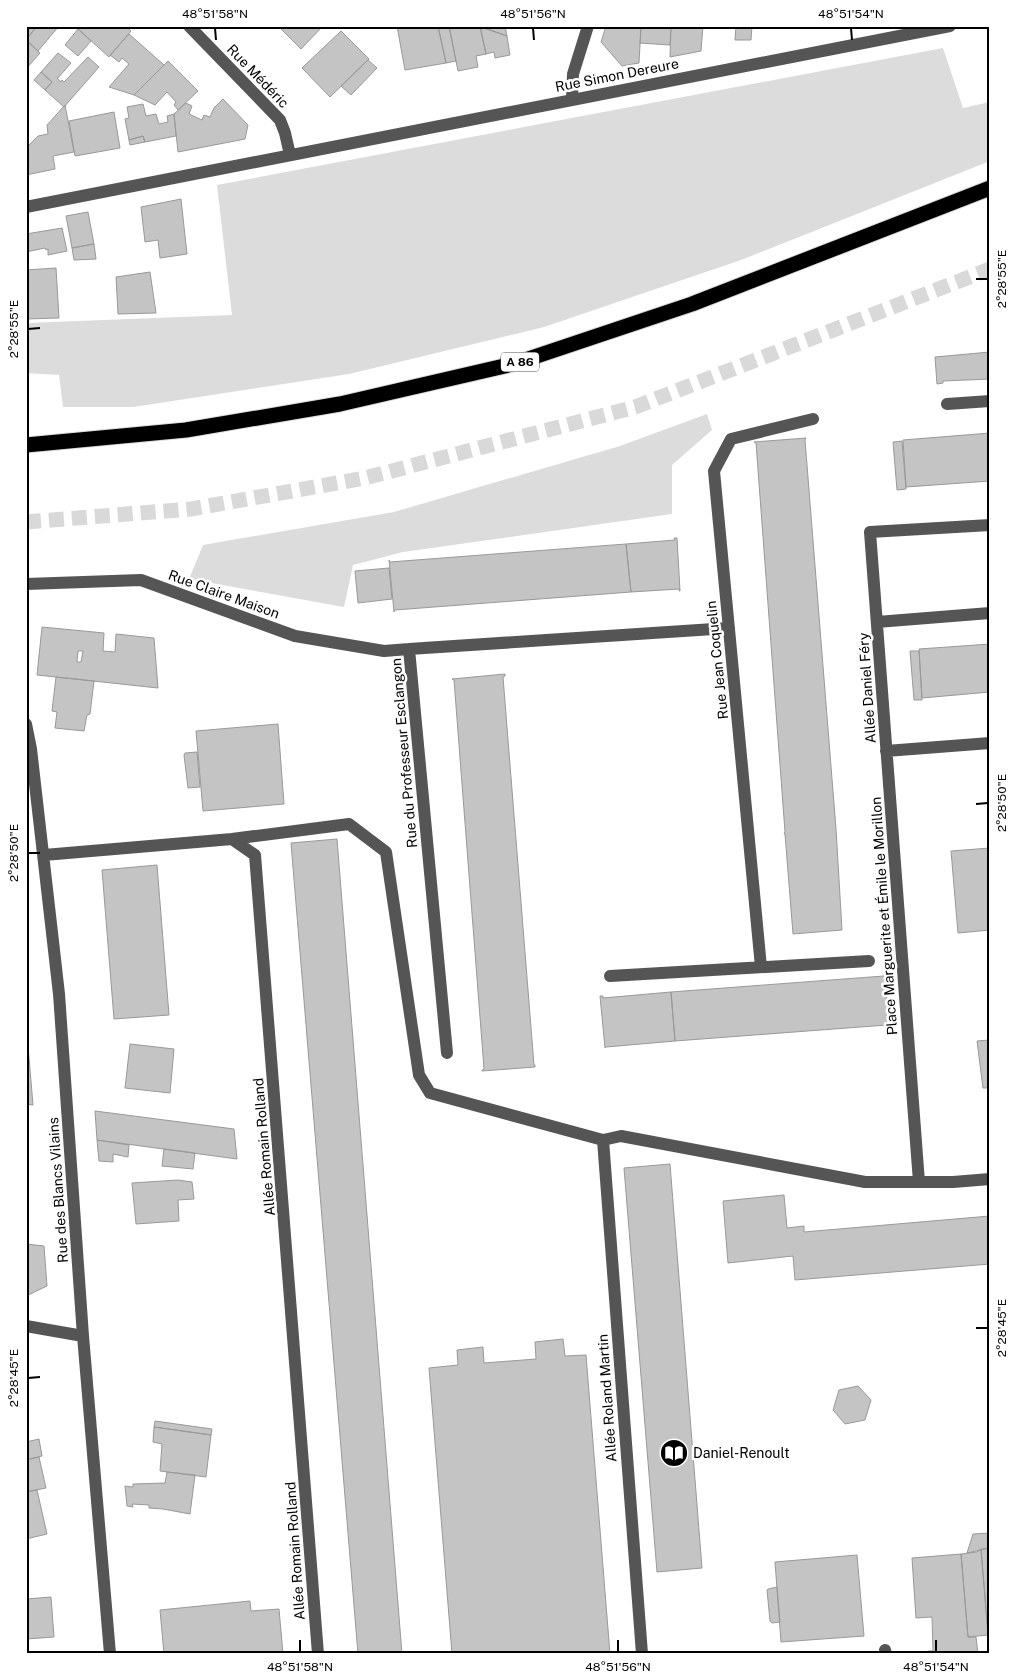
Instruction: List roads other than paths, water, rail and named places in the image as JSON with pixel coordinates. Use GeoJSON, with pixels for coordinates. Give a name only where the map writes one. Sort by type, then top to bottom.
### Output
{"type":"FeatureCollection","features":[{"type":"Feature","properties":{"kind":"highway","name":"A 86"},"geometry":{"type":"LineString","coordinates":[[26,445],[186,430],[225,424],[340,404],[514,364],[692,304],[990,188]]}},
{"type":"Feature","properties":{"kind":"street","name":"Rue Médéric"},"geometry":{"type":"LineString","coordinates":[[189,26],[280,120],[290,154]]}},
{"type":"Feature","properties":{"kind":"street"},"geometry":{"type":"LineString","coordinates":[[572,99],[573,74],[588,26]]}},
{"type":"Feature","properties":{"kind":"street","name":"Rue Simon Dereure"},"geometry":{"type":"LineString","coordinates":[[26,206],[950,26]]}},
{"type":"Feature","properties":{"kind":"street"},"geometry":{"type":"LineString","coordinates":[[947,404],[990,401]]}},
{"type":"Feature","properties":{"kind":"street","name":"Rue Jean Coquelin"},"geometry":{"type":"LineString","coordinates":[[761,967],[714,471],[731,439],[813,419]]}},
{"type":"Feature","properties":{"kind":"street","name":"Allée Daniel Féry"},"geometry":{"type":"LineString","coordinates":[[886,751],[870,532],[990,525]]}},
{"type":"Feature","properties":{"kind":"street","name":"Rue Claire Maison"},"geometry":{"type":"LineString","coordinates":[[26,584],[141,580],[295,636],[384,651],[409,649]]}},
{"type":"Feature","properties":{"kind":"street","name":"Allée Daniel Féry"},"geometry":{"type":"LineString","coordinates":[[877,622],[990,613]]}},
{"type":"Feature","properties":{"kind":"street","name":"Rue du Professeur Esclangon"},"geometry":{"type":"LineString","coordinates":[[447,1053],[409,649],[729,628]]}},
{"type":"Feature","properties":{"kind":"street","name":"Rue des Blancs Vilains"},"geometry":{"type":"LineString","coordinates":[[26,724],[44,855],[59,994],[83,1336],[110,1654]]}},
{"type":"Feature","properties":{"kind":"street"},"geometry":{"type":"LineString","coordinates":[[886,751],[990,743]]}},
{"type":"Feature","properties":{"kind":"street","name":"Place Marguerite et Émile le Morillon"},"geometry":{"type":"LineString","coordinates":[[886,751],[919,1182]]}},
{"type":"Feature","properties":{"kind":"street"},"geometry":{"type":"LineString","coordinates":[[44,855],[232,839],[349,824],[386,852],[419,1075],[430,1094],[603,1140],[621,1136],[865,1182],[953,1182],[990,1179]]}},
{"type":"Feature","properties":{"kind":"street","name":"Allée Romain Rolland"},"geometry":{"type":"LineString","coordinates":[[232,839],[255,855],[318,1654]]}},
{"type":"Feature","properties":{"kind":"street"},"geometry":{"type":"LineString","coordinates":[[610,976],[869,961]]}},
{"type":"Feature","properties":{"kind":"street","name":"Allée Roland Martin"},"geometry":{"type":"LineString","coordinates":[[603,1140],[642,1654]]}},
{"type":"Feature","properties":{"kind":"street"},"geometry":{"type":"LineString","coordinates":[[26,1326],[83,1336]]}},
{"type":"Feature","properties":{"kind":"tunnel"},"geometry":{"type":"LineString","coordinates":[[26,522],[191,509],[365,478],[635,407],[990,269]]}},
{"type":"Feature","properties":{"kind":"place","name":"Daniel-Renoult"},"geometry":{"type":"Point","coordinates":[674,1453]}}]}
